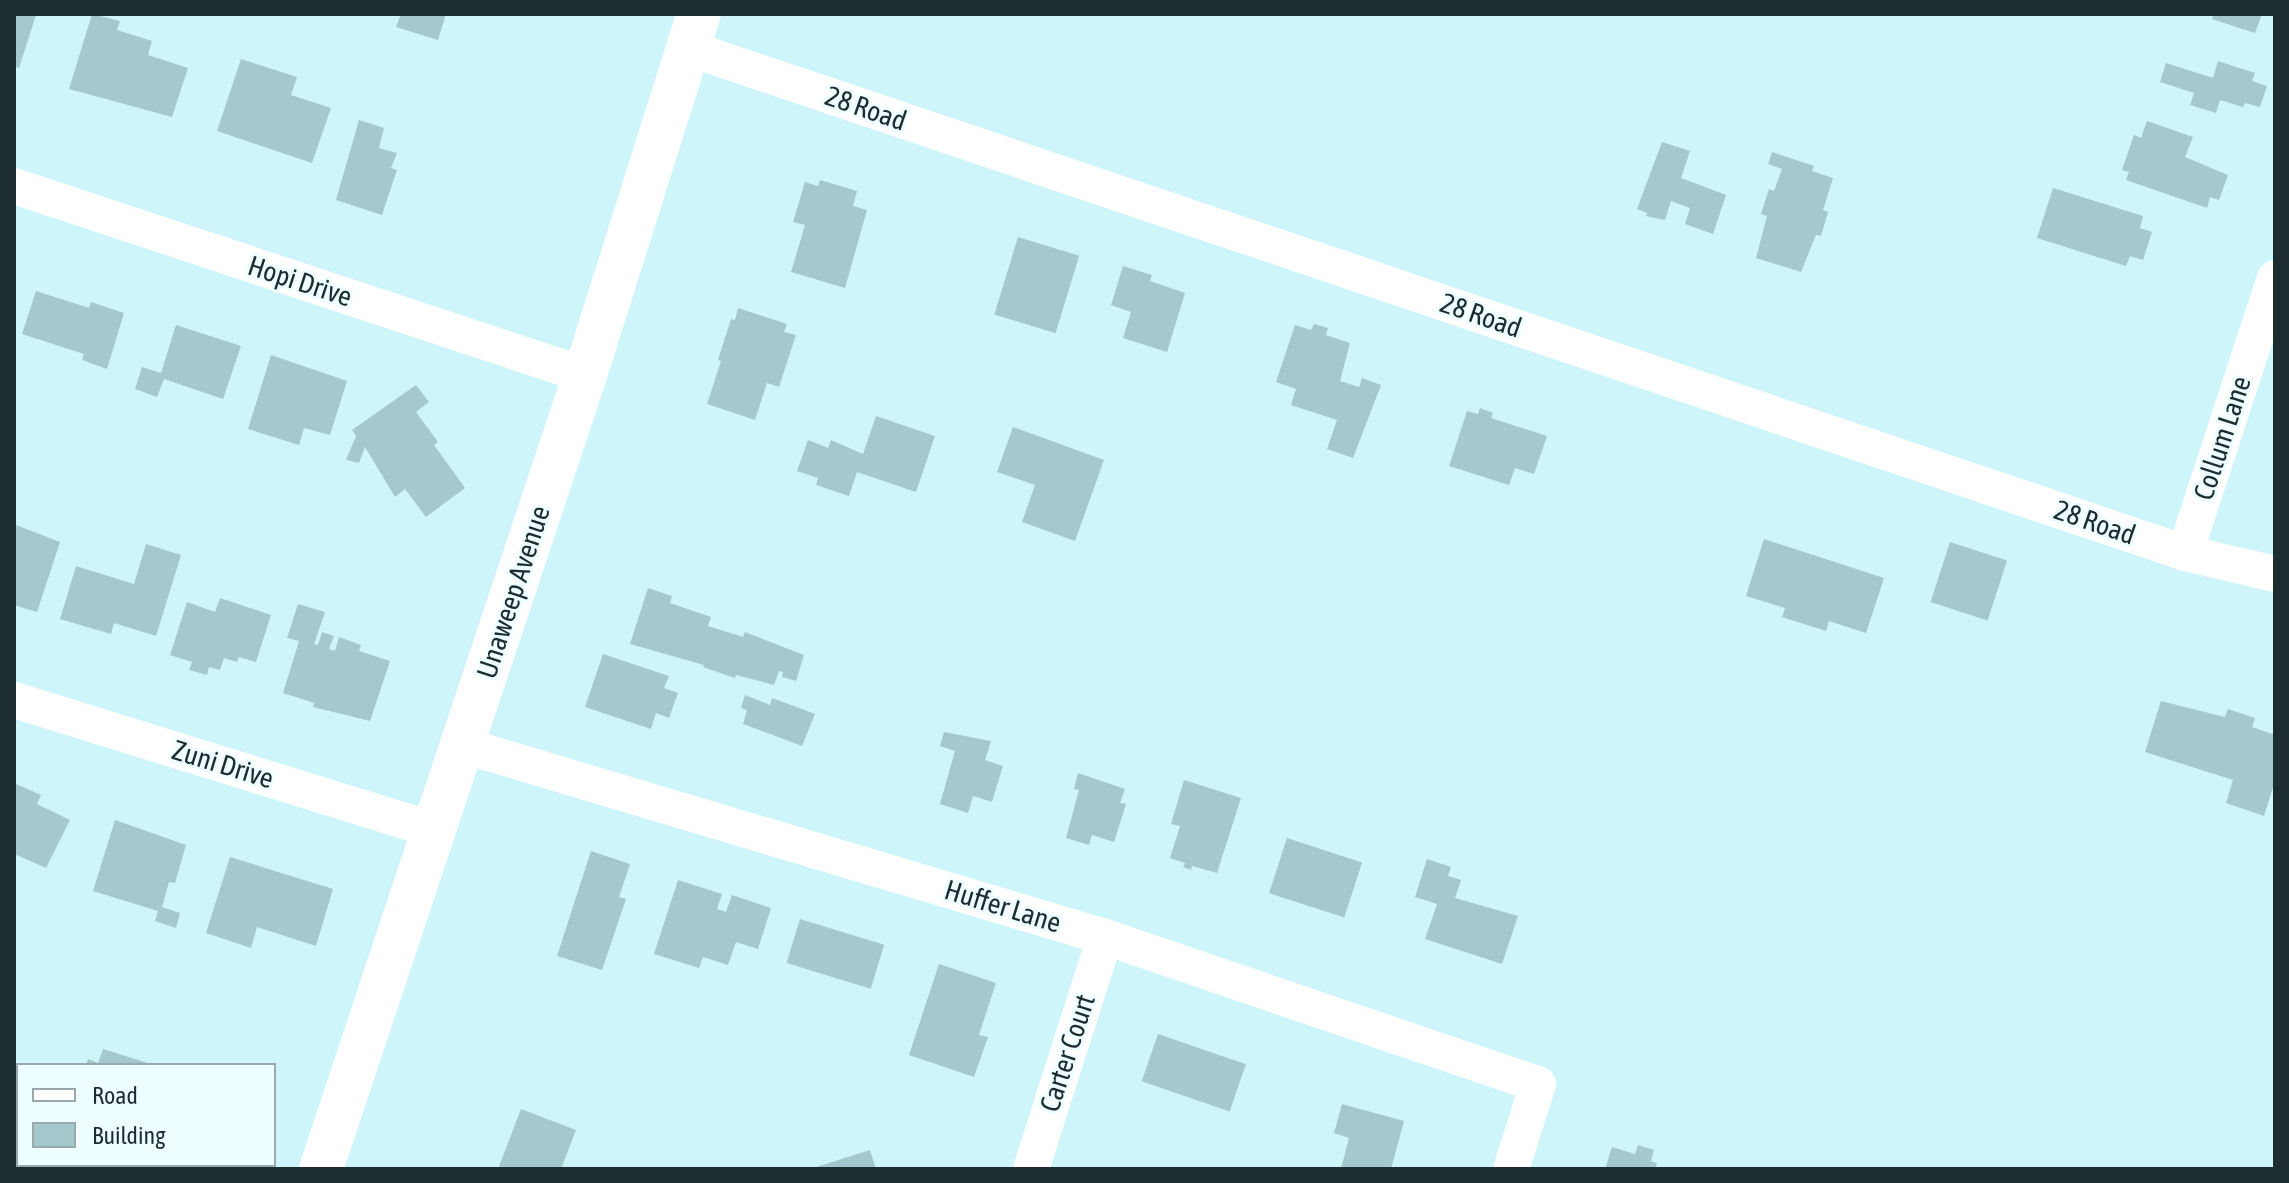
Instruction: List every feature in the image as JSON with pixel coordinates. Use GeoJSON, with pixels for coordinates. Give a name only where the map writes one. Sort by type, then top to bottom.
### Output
{"type":"FeatureCollection","features":[{"type":"Feature","properties":{"kind":"main road","name":"Unaweep Avenue"},"geometry":{"type":"LineString","coordinates":[[321,1169],[585,375],[694,31]]}},
{"type":"Feature","properties":{"kind":"street","name":"28 Road"},"geometry":{"type":"LineString","coordinates":[[694,31],[2185,553],[2275,574]]}},
{"type":"Feature","properties":{"kind":"street","name":"Hopi Drive"},"geometry":{"type":"LineString","coordinates":[[14,186],[585,375]]}},
{"type":"Feature","properties":{"kind":"street","name":"Collum Lane"},"geometry":{"type":"LineString","coordinates":[[2185,553],[2275,278]]}},
{"type":"Feature","properties":{"kind":"street","name":"Zuni Drive"},"geometry":{"type":"LineString","coordinates":[[14,700],[432,829]]}},
{"type":"Feature","properties":{"kind":"street","name":"Huffer Lane"},"geometry":{"type":"LineString","coordinates":[[462,745],[1105,937],[1538,1084],[1511,1169]]}},
{"type":"Feature","properties":{"kind":"street","name":"Carter Court"},"geometry":{"type":"LineString","coordinates":[[1031,1169],[1105,937]]}},
{"type":"Feature","properties":{"kind":"building"},"geometry":{"type":"Polygon","coordinates":[[[14,14],[36,15],[19,68],[14,66],[14,14]]]}},
{"type":"Feature","properties":{"kind":"building"},"geometry":{"type":"Polygon","coordinates":[[[92,14],[120,21],[117,30],[152,41],[148,55],[188,68],[172,117],[69,89],[92,14]]]}},
{"type":"Feature","properties":{"kind":"building"},"geometry":{"type":"Polygon","coordinates":[[[401,14],[446,14],[438,40],[396,27],[401,14]]]}},
{"type":"Feature","properties":{"kind":"building"},"geometry":{"type":"Polygon","coordinates":[[[2214,14],[2262,14],[2255,33],[2212,19],[2214,14]]]}},
{"type":"Feature","properties":{"kind":"building"},"geometry":{"type":"Polygon","coordinates":[[[241,59],[297,77],[291,95],[331,108],[312,163],[217,131],[241,59]]]}},
{"type":"Feature","properties":{"kind":"building"},"geometry":{"type":"Polygon","coordinates":[[[2218,61],[2255,73],[2252,81],[2267,86],[2260,107],[2245,103],[2243,107],[2220,100],[2216,113],[2190,105],[2194,93],[2160,82],[2166,63],[2213,78],[2218,61]]]}},
{"type":"Feature","properties":{"kind":"building"},"geometry":{"type":"Polygon","coordinates":[[[359,120],[384,128],[379,148],[397,153],[391,168],[397,170],[382,215],[336,200],[359,120]]]}},
{"type":"Feature","properties":{"kind":"building"},"geometry":{"type":"Polygon","coordinates":[[[2147,121],[2193,137],[2185,157],[2228,175],[2219,200],[2210,197],[2207,208],[2126,180],[2129,172],[2122,170],[2134,135],[2141,138],[2147,121]]]}},
{"type":"Feature","properties":{"kind":"building"},"geometry":{"type":"Polygon","coordinates":[[[1662,142],[1690,151],[1681,178],[1726,195],[1713,234],[1685,224],[1690,208],[1671,201],[1665,220],[1646,216],[1647,213],[1637,209],[1662,142]]]}},
{"type":"Feature","properties":{"kind":"building"},"geometry":{"type":"Polygon","coordinates":[[[1772,152],[1814,166],[1812,171],[1833,178],[1823,210],[1828,212],[1821,236],[1816,235],[1801,272],[1756,258],[1767,216],[1761,214],[1769,189],[1774,191],[1782,169],[1768,164],[1772,152]]]}},
{"type":"Feature","properties":{"kind":"building"},"geometry":{"type":"Polygon","coordinates":[[[820,180],[857,191],[853,206],[867,210],[845,288],[791,272],[805,225],[793,222],[805,182],[818,186],[820,180]]]}},
{"type":"Feature","properties":{"kind":"building"},"geometry":{"type":"Polygon","coordinates":[[[2053,188],[2143,216],[2140,228],[2152,232],[2143,260],[2130,256],[2126,266],[2037,238],[2053,188]]]}},
{"type":"Feature","properties":{"kind":"building"},"geometry":{"type":"Polygon","coordinates":[[[1018,237],[1079,256],[1056,333],[994,314],[1018,237]]]}},
{"type":"Feature","properties":{"kind":"building"},"geometry":{"type":"Polygon","coordinates":[[[1123,266],[1152,275],[1150,281],[1185,293],[1167,352],[1123,338],[1131,312],[1111,305],[1123,266]]]}},
{"type":"Feature","properties":{"kind":"building"},"geometry":{"type":"Polygon","coordinates":[[[36,291],[89,308],[91,302],[124,313],[107,369],[82,360],[84,354],[22,334],[36,291]]]}},
{"type":"Feature","properties":{"kind":"building"},"geometry":{"type":"Polygon","coordinates":[[[738,308],[787,324],[784,332],[796,335],[779,387],[767,383],[755,420],[707,404],[731,319],[735,320],[738,308]]]}},
{"type":"Feature","properties":{"kind":"building"},"geometry":{"type":"Polygon","coordinates":[[[1314,324],[1328,328],[1326,335],[1350,343],[1340,381],[1359,387],[1362,378],[1381,385],[1353,458],[1327,449],[1337,420],[1291,405],[1296,389],[1276,382],[1295,325],[1311,330],[1314,324]]]}},
{"type":"Feature","properties":{"kind":"building"},"geometry":{"type":"Polygon","coordinates":[[[176,325],[241,346],[223,399],[164,379],[157,397],[135,389],[142,367],[161,373],[176,325]]]}},
{"type":"Feature","properties":{"kind":"building"},"geometry":{"type":"Polygon","coordinates":[[[271,355],[347,381],[330,435],[304,428],[299,445],[248,429],[271,355]]]}},
{"type":"Feature","properties":{"kind":"building"},"geometry":{"type":"Polygon","coordinates":[[[416,385],[429,402],[416,412],[438,442],[434,445],[465,488],[426,517],[405,489],[395,497],[365,447],[359,463],[346,460],[356,436],[352,430],[416,385]]]}},
{"type":"Feature","properties":{"kind":"building"},"geometry":{"type":"Polygon","coordinates":[[[1480,408],[1493,413],[1491,418],[1547,436],[1534,474],[1515,468],[1509,485],[1449,466],[1467,411],[1478,414],[1480,408]]]}},
{"type":"Feature","properties":{"kind":"building"},"geometry":{"type":"Polygon","coordinates":[[[876,416],[935,436],[916,492],[857,472],[849,496],[816,485],[818,478],[797,471],[808,440],[828,448],[831,440],[863,454],[876,416]]]}},
{"type":"Feature","properties":{"kind":"building"},"geometry":{"type":"Polygon","coordinates":[[[1013,427],[1104,460],[1075,541],[1022,522],[1035,485],[997,472],[1013,427]]]}},
{"type":"Feature","properties":{"kind":"building"},"geometry":{"type":"Polygon","coordinates":[[[16,525],[60,542],[37,612],[14,605],[16,525]]]}},
{"type":"Feature","properties":{"kind":"building"},"geometry":{"type":"Polygon","coordinates":[[[1764,539],[1884,578],[1866,633],[1829,621],[1826,631],[1782,617],[1785,608],[1746,596],[1764,539]]]}},
{"type":"Feature","properties":{"kind":"building"},"geometry":{"type":"Polygon","coordinates":[[[1950,542],[2007,561],[1988,620],[1931,602],[1950,542]]]}},
{"type":"Feature","properties":{"kind":"building"},"geometry":{"type":"Polygon","coordinates":[[[146,544],[181,555],[156,636],[114,623],[111,634],[60,619],[76,566],[134,584],[146,544]]]}},
{"type":"Feature","properties":{"kind":"building"},"geometry":{"type":"Polygon","coordinates":[[[648,588],[672,596],[670,603],[711,617],[708,626],[743,637],[745,632],[804,655],[796,681],[782,677],[783,672],[779,671],[774,685],[736,675],[735,678],[704,665],[630,644],[648,588]]]}},
{"type":"Feature","properties":{"kind":"building"},"geometry":{"type":"Polygon","coordinates":[[[220,598],[271,615],[256,662],[239,657],[237,662],[224,658],[220,670],[209,667],[207,675],[189,670],[192,662],[170,655],[187,602],[215,612],[220,598]]]}},
{"type":"Feature","properties":{"kind":"building"},"geometry":{"type":"Polygon","coordinates":[[[298,604],[325,612],[314,644],[318,645],[322,632],[334,636],[329,649],[335,651],[339,637],[361,645],[359,651],[390,661],[370,721],[313,707],[314,703],[283,693],[299,641],[287,638],[298,604]]]}},
{"type":"Feature","properties":{"kind":"building"},"geometry":{"type":"Polygon","coordinates":[[[603,654],[669,676],[664,688],[678,693],[669,718],[656,713],[651,729],[585,707],[603,654]]]}},
{"type":"Feature","properties":{"kind":"building"},"geometry":{"type":"Polygon","coordinates":[[[745,695],[770,705],[772,698],[815,714],[802,746],[743,724],[747,710],[741,708],[745,695]]]}},
{"type":"Feature","properties":{"kind":"building"},"geometry":{"type":"Polygon","coordinates":[[[2161,701],[2225,717],[2228,709],[2255,718],[2252,727],[2275,735],[2275,781],[2264,816],[2226,803],[2233,780],[2145,752],[2161,701]]]}},
{"type":"Feature","properties":{"kind":"building"},"geometry":{"type":"Polygon","coordinates":[[[944,732],[991,741],[985,760],[1003,766],[992,802],[973,796],[968,813],[940,804],[955,751],[940,746],[944,732]]]}},
{"type":"Feature","properties":{"kind":"building"},"geometry":{"type":"Polygon","coordinates":[[[1078,773],[1125,789],[1120,803],[1126,804],[1114,842],[1092,835],[1089,845],[1066,838],[1079,790],[1074,789],[1078,773]]]}},
{"type":"Feature","properties":{"kind":"building"},"geometry":{"type":"Polygon","coordinates":[[[1184,780],[1241,798],[1217,873],[1192,866],[1191,870],[1183,867],[1185,863],[1170,858],[1180,826],[1171,824],[1184,780]]]}},
{"type":"Feature","properties":{"kind":"building"},"geometry":{"type":"Polygon","coordinates":[[[14,783],[41,795],[37,804],[70,820],[46,868],[14,854],[14,783]]]}},
{"type":"Feature","properties":{"kind":"building"},"geometry":{"type":"Polygon","coordinates":[[[115,820],[186,845],[175,883],[169,882],[162,907],[180,913],[176,928],[155,921],[158,911],[93,891],[115,820]]]}},
{"type":"Feature","properties":{"kind":"building"},"geometry":{"type":"Polygon","coordinates":[[[1287,838],[1362,862],[1344,918],[1269,893],[1287,838]]]}},
{"type":"Feature","properties":{"kind":"building"},"geometry":{"type":"Polygon","coordinates":[[[591,851],[630,864],[619,897],[626,899],[602,970],[557,956],[591,851]]]}},
{"type":"Feature","properties":{"kind":"building"},"geometry":{"type":"Polygon","coordinates":[[[230,857],[333,889],[316,946],[257,927],[251,948],[206,933],[230,857]]]}},
{"type":"Feature","properties":{"kind":"building"},"geometry":{"type":"Polygon","coordinates":[[[1427,859],[1451,867],[1448,876],[1461,880],[1455,898],[1518,916],[1502,964],[1425,939],[1437,904],[1415,897],[1427,859]]]}},
{"type":"Feature","properties":{"kind":"building"},"geometry":{"type":"Polygon","coordinates":[[[678,880],[722,894],[717,909],[726,912],[732,895],[771,908],[758,949],[736,942],[728,965],[703,957],[699,968],[654,954],[678,880]]]}},
{"type":"Feature","properties":{"kind":"building"},"geometry":{"type":"Polygon","coordinates":[[[800,919],[884,945],[871,989],[787,963],[800,919]]]}},
{"type":"Feature","properties":{"kind":"building"},"geometry":{"type":"Polygon","coordinates":[[[939,964],[996,983],[979,1035],[988,1037],[974,1077],[909,1055],[939,964]]]}},
{"type":"Feature","properties":{"kind":"building"},"geometry":{"type":"Polygon","coordinates":[[[1158,1034],[1246,1064],[1230,1112],[1142,1081],[1158,1034]]]}},
{"type":"Feature","properties":{"kind":"building"},"geometry":{"type":"Polygon","coordinates":[[[103,1049],[148,1063],[98,1063],[103,1049]]]}},
{"type":"Feature","properties":{"kind":"building"},"geometry":{"type":"Polygon","coordinates":[[[1342,1104],[1404,1121],[1391,1169],[1341,1169],[1349,1138],[1334,1133],[1342,1104]]]}},
{"type":"Feature","properties":{"kind":"building"},"geometry":{"type":"Polygon","coordinates":[[[521,1109],[576,1130],[561,1169],[498,1169],[521,1109]]]}},
{"type":"Feature","properties":{"kind":"building"},"geometry":{"type":"Polygon","coordinates":[[[1638,1145],[1654,1150],[1651,1161],[1657,1163],[1655,1169],[1605,1169],[1612,1147],[1635,1154],[1638,1145]]]}},
{"type":"Feature","properties":{"kind":"building"},"geometry":{"type":"Polygon","coordinates":[[[870,1150],[876,1169],[813,1169],[813,1168],[870,1150]]]}},
{"type":"Feature","properties":{"kind":"building"},"geometry":{"type":"Polygon","coordinates":[[[22,1167],[111,1167],[111,1169],[22,1167]]]}}]}
